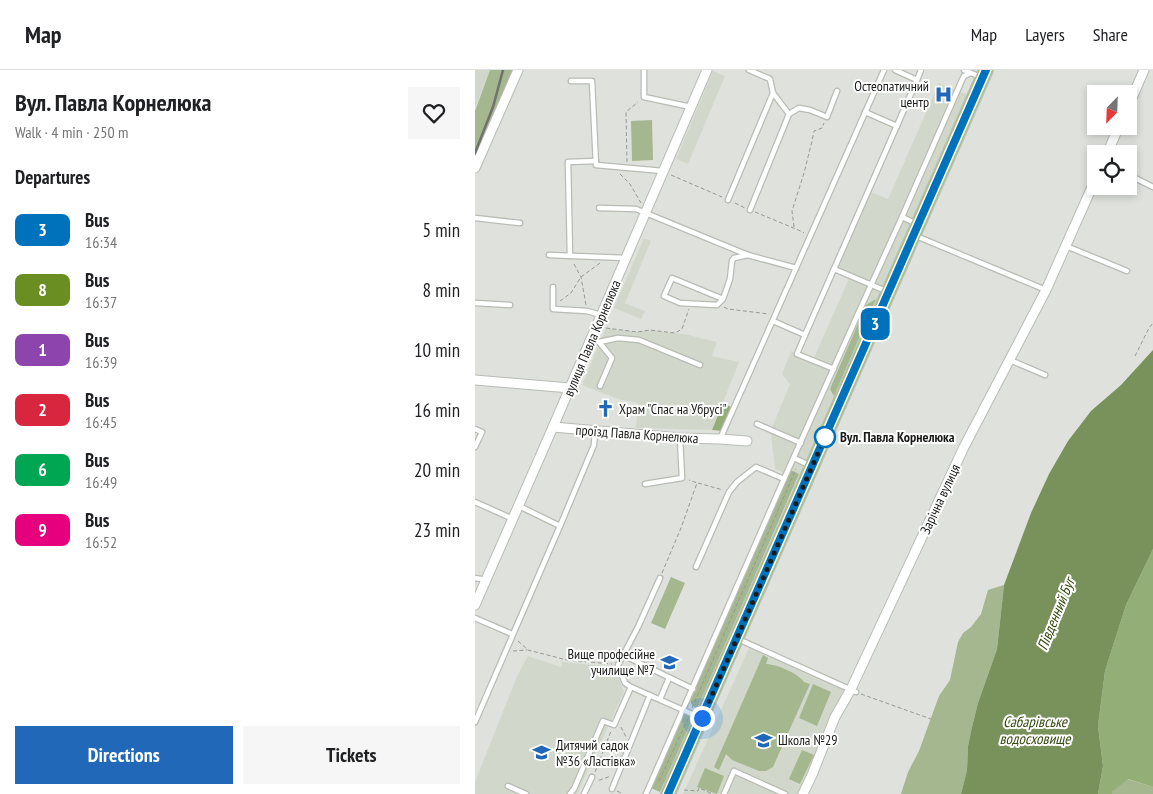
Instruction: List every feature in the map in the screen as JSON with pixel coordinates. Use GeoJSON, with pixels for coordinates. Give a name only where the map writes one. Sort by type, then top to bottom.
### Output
{"type":"FeatureCollection","features":[{"type":"Feature","properties":{"kind":"main road"},"geometry":{"type":"LineString","coordinates":[[668,794],[696,716],[737,638],[917,230],[980,74]]}},
{"type":"Feature","properties":{"kind":"street"},"geometry":{"type":"LineString","coordinates":[[475,168],[517,70]]}},
{"type":"Feature","properties":{"kind":"street","name":"вулиця Павла Корнелюка"},"geometry":{"type":"LineString","coordinates":[[475,605],[570,388],[595,340],[601,315],[707,70]]}},
{"type":"Feature","properties":{"kind":"street"},"geometry":{"type":"LineString","coordinates":[[1137,86],[1144,70]]}},
{"type":"Feature","properties":{"kind":"street","name":"Зарічна вулиця"},"geometry":{"type":"LineString","coordinates":[[803,794],[835,717],[853,691],[964,447],[1046,290],[1088,195]]}},
{"type":"Feature","properties":{"kind":"street"},"geometry":{"type":"LineString","coordinates":[[475,380],[570,388]]}},
{"type":"Feature","properties":{"kind":"street","name":"проїзд Павла Корнелюка"},"geometry":{"type":"LineString","coordinates":[[553,427],[680,438],[747,441]]}},
{"type":"Feature","properties":{"kind":"lane"},"geometry":{"type":"LineString","coordinates":[[644,70],[643,98],[691,107]]}},
{"type":"Feature","properties":{"kind":"lane"},"geometry":{"type":"LineString","coordinates":[[749,70],[761,72],[770,79],[773,93],[789,114]]}},
{"type":"Feature","properties":{"kind":"lane"},"geometry":{"type":"LineString","coordinates":[[720,439],[883,70]]}},
{"type":"Feature","properties":{"kind":"lane"},"geometry":{"type":"LineString","coordinates":[[895,70],[917,80]]}},
{"type":"Feature","properties":{"kind":"lane"},"geometry":{"type":"LineString","coordinates":[[833,369],[797,354],[921,70]]}},
{"type":"Feature","properties":{"kind":"lane"},"geometry":{"type":"LineString","coordinates":[[964,70],[980,74]]}},
{"type":"Feature","properties":{"kind":"lane"},"geometry":{"type":"LineString","coordinates":[[645,794],[962,80],[964,76],[980,74]]}},
{"type":"Feature","properties":{"kind":"lane"},"geometry":{"type":"LineString","coordinates":[[571,81],[592,81],[596,165],[663,171]]}},
{"type":"Feature","properties":{"kind":"lane"},"geometry":{"type":"LineString","coordinates":[[750,210],[789,114],[799,108],[827,117],[837,91]]}},
{"type":"Feature","properties":{"kind":"lane"},"geometry":{"type":"LineString","coordinates":[[728,200],[773,93]]}},
{"type":"Feature","properties":{"kind":"lane"},"geometry":{"type":"LineString","coordinates":[[865,112],[897,126]]}},
{"type":"Feature","properties":{"kind":"lane"},"geometry":{"type":"LineString","coordinates":[[570,256],[568,162],[596,162]]}},
{"type":"Feature","properties":{"kind":"lane"},"geometry":{"type":"LineString","coordinates":[[1137,179],[1153,187]]}},
{"type":"Feature","properties":{"kind":"lane"},"geometry":{"type":"LineString","coordinates":[[599,208],[636,208],[749,255],[797,268]]}},
{"type":"Feature","properties":{"kind":"lane"},"geometry":{"type":"LineString","coordinates":[[475,218],[520,223]]}},
{"type":"Feature","properties":{"kind":"lane"},"geometry":{"type":"LineString","coordinates":[[902,218],[917,230],[1046,290]]}},
{"type":"Feature","properties":{"kind":"lane"},"geometry":{"type":"LineString","coordinates":[[1066,246],[1127,272]]}},
{"type":"Feature","properties":{"kind":"lane"},"geometry":{"type":"LineString","coordinates":[[723,299],[672,278],[664,296],[680,303],[717,306],[723,299],[730,279],[731,261],[734,258],[749,255]]}},
{"type":"Feature","properties":{"kind":"lane"},"geometry":{"type":"LineString","coordinates":[[549,256],[626,258]]}},
{"type":"Feature","properties":{"kind":"lane"},"geometry":{"type":"LineString","coordinates":[[834,268],[889,292]]}},
{"type":"Feature","properties":{"kind":"lane"},"geometry":{"type":"LineString","coordinates":[[553,287],[553,309],[587,311],[601,315]]}},
{"type":"Feature","properties":{"kind":"lane"},"geometry":{"type":"LineString","coordinates":[[475,303],[510,305]]}},
{"type":"Feature","properties":{"kind":"lane"},"geometry":{"type":"LineString","coordinates":[[774,318],[805,335]]}},
{"type":"Feature","properties":{"kind":"lane"},"geometry":{"type":"LineString","coordinates":[[595,340],[618,338],[639,340],[700,365]]}},
{"type":"Feature","properties":{"kind":"lane"},"geometry":{"type":"LineString","coordinates":[[595,340],[612,358],[601,386]]}},
{"type":"Feature","properties":{"kind":"lane"},"geometry":{"type":"LineString","coordinates":[[1010,360],[1045,375]]}},
{"type":"Feature","properties":{"kind":"lane"},"geometry":{"type":"LineString","coordinates":[[757,424],[801,443]]}},
{"type":"Feature","properties":{"kind":"lane"},"geometry":{"type":"LineString","coordinates":[[475,429],[482,432],[475,447]]}},
{"type":"Feature","properties":{"kind":"lane"},"geometry":{"type":"LineString","coordinates":[[475,722],[594,445],[595,431]]}},
{"type":"Feature","properties":{"kind":"lane"},"geometry":{"type":"LineString","coordinates":[[645,484],[682,478],[680,438]]}},
{"type":"Feature","properties":{"kind":"lane"},"geometry":{"type":"LineString","coordinates":[[794,458],[812,466]]}},
{"type":"Feature","properties":{"kind":"lane"},"geometry":{"type":"LineString","coordinates":[[696,566],[729,492],[737,482],[756,467],[784,479]]}},
{"type":"Feature","properties":{"kind":"lane"},"geometry":{"type":"LineString","coordinates":[[475,502],[513,519]]}},
{"type":"Feature","properties":{"kind":"lane"},"geometry":{"type":"LineString","coordinates":[[519,506],[560,526]]}},
{"type":"Feature","properties":{"kind":"lane"},"geometry":{"type":"LineString","coordinates":[[475,578],[486,580]]}},
{"type":"Feature","properties":{"kind":"lane"},"geometry":{"type":"LineString","coordinates":[[660,578],[618,665],[625,682],[631,687],[696,716]]}},
{"type":"Feature","properties":{"kind":"lane"},"geometry":{"type":"LineString","coordinates":[[475,618],[512,635]]}},
{"type":"Feature","properties":{"kind":"lane"},"geometry":{"type":"LineString","coordinates":[[737,638],[853,691]]}},
{"type":"Feature","properties":{"kind":"lane"},"geometry":{"type":"LineString","coordinates":[[623,655],[693,689]]}},
{"type":"Feature","properties":{"kind":"lane"},"geometry":{"type":"LineString","coordinates":[[660,699],[669,678]]}},
{"type":"Feature","properties":{"kind":"lane"},"geometry":{"type":"LineString","coordinates":[[570,794],[574,790],[603,721],[614,724],[631,687]]}},
{"type":"Feature","properties":{"kind":"lane"},"geometry":{"type":"LineString","coordinates":[[612,789],[650,695]]}},
{"type":"Feature","properties":{"kind":"lane"},"geometry":{"type":"LineString","coordinates":[[724,794],[734,771],[785,794]]}},
{"type":"Feature","properties":{"kind":"lane"},"geometry":{"type":"LineString","coordinates":[[584,794],[592,776]]}},
{"type":"Feature","properties":{"kind":"lane"},"geometry":{"type":"LineString","coordinates":[[508,786],[526,794]]}},
{"type":"Feature","properties":{"kind":"path"},"geometry":{"type":"LineString","coordinates":[[627,168],[626,112],[643,98]]}},
{"type":"Feature","properties":{"kind":"path"},"geometry":{"type":"LineString","coordinates":[[794,228],[791,211],[813,141],[813,131],[822,128],[827,117]]}},
{"type":"Feature","properties":{"kind":"path"},"geometry":{"type":"LineString","coordinates":[[613,166],[630,184],[646,212]]}},
{"type":"Feature","properties":{"kind":"path"},"geometry":{"type":"LineString","coordinates":[[663,171],[803,232],[807,244]]}},
{"type":"Feature","properties":{"kind":"path"},"geometry":{"type":"LineString","coordinates":[[570,256],[581,277],[587,311]]}},
{"type":"Feature","properties":{"kind":"path"},"geometry":{"type":"LineString","coordinates":[[553,306],[571,293],[581,277],[608,258]]}},
{"type":"Feature","properties":{"kind":"path"},"geometry":{"type":"LineString","coordinates":[[597,326],[637,332],[650,330],[675,333],[682,329],[690,304]]}},
{"type":"Feature","properties":{"kind":"path"},"geometry":{"type":"LineString","coordinates":[[719,304],[728,309],[769,314],[774,318]]}},
{"type":"Feature","properties":{"kind":"path"},"geometry":{"type":"LineString","coordinates":[[1135,356],[1153,323]]}},
{"type":"Feature","properties":{"kind":"path"},"geometry":{"type":"LineString","coordinates":[[655,785],[660,780],[696,716],[796,469],[794,458]]}},
{"type":"Feature","properties":{"kind":"path"},"geometry":{"type":"LineString","coordinates":[[682,478],[729,492]]}},
{"type":"Feature","properties":{"kind":"path"},"geometry":{"type":"LineString","coordinates":[[660,578],[697,483]]}},
{"type":"Feature","properties":{"kind":"path"},"geometry":{"type":"LineString","coordinates":[[512,635],[528,650]]}},
{"type":"Feature","properties":{"kind":"path"},"geometry":{"type":"LineString","coordinates":[[505,651],[528,650],[567,660],[618,665]]}},
{"type":"Feature","properties":{"kind":"path"},"geometry":{"type":"LineString","coordinates":[[853,691],[931,719]]}},
{"type":"Feature","properties":{"kind":"path"},"geometry":{"type":"LineString","coordinates":[[619,772],[600,780],[593,777],[614,724],[619,724],[631,744]]}},
{"type":"Feature","properties":{"kind":"path"},"geometry":{"type":"LineString","coordinates":[[683,790],[698,791],[699,788],[713,794]]}},
{"type":"Feature","properties":{"kind":"shaded area"},"geometry":{"type":"Polygon","coordinates":[[[475,70],[490,70],[475,108],[475,70]]]}},
{"type":"Feature","properties":{"kind":"shaded area"},"geometry":{"type":"Polygon","coordinates":[[[490,70],[518,70],[475,168],[475,111],[490,70]]]}},
{"type":"Feature","properties":{"kind":"shaded area"},"geometry":{"type":"Polygon","coordinates":[[[713,71],[725,76],[688,164],[676,159],[713,71]]]}},
{"type":"Feature","properties":{"kind":"shaded area"},"geometry":{"type":"Polygon","coordinates":[[[939,83],[968,95],[798,479],[775,469],[771,430],[790,384],[782,374],[791,351],[813,360],[851,274],[835,266],[868,191],[888,199],[939,83]]]}},
{"type":"Feature","properties":{"kind":"shaded area"},"geometry":{"type":"Polygon","coordinates":[[[652,120],[653,160],[632,161],[631,121],[652,120]]]}},
{"type":"Feature","properties":{"kind":"shaded area"},"geometry":{"type":"Polygon","coordinates":[[[644,238],[651,241],[625,303],[645,311],[641,319],[614,308],[644,238]]]}},
{"type":"Feature","properties":{"kind":"shaded area"},"geometry":{"type":"Polygon","coordinates":[[[876,299],[834,396],[830,389],[866,305],[876,299]]]}},
{"type":"Feature","properties":{"kind":"shaded area"},"geometry":{"type":"Polygon","coordinates":[[[606,328],[637,332],[650,330],[689,335],[717,342],[712,356],[739,362],[712,430],[636,428],[638,403],[618,399],[582,385],[606,328]]]}},
{"type":"Feature","properties":{"kind":"shaded area"},"geometry":{"type":"Polygon","coordinates":[[[723,403],[733,408],[723,431],[712,430],[723,403]]]}},
{"type":"Feature","properties":{"kind":"shaded area"},"geometry":{"type":"Polygon","coordinates":[[[791,470],[799,474],[697,709],[690,701],[791,470]]]}},
{"type":"Feature","properties":{"kind":"shaded area"},"geometry":{"type":"Polygon","coordinates":[[[1153,549],[1153,787],[1128,779],[1112,794],[1098,794],[1103,766],[1098,726],[1105,671],[1126,605],[1153,549]]]}},
{"type":"Feature","properties":{"kind":"shaded area"},"geometry":{"type":"Polygon","coordinates":[[[671,577],[685,583],[665,629],[651,623],[671,577]]]}},
{"type":"Feature","properties":{"kind":"shaded area"},"geometry":{"type":"Polygon","coordinates":[[[1004,585],[997,649],[978,703],[972,727],[968,746],[967,770],[961,794],[901,794],[939,696],[950,680],[958,642],[963,633],[971,627],[981,614],[988,590],[1004,585]]]}},
{"type":"Feature","properties":{"kind":"shaded area","name":"Школа №29"},"geometry":{"type":"Polygon","coordinates":[[[749,648],[844,689],[799,791],[797,794],[683,794],[749,648]]]}},
{"type":"Feature","properties":{"kind":"shaded area"},"geometry":{"type":"Polygon","coordinates":[[[763,655],[768,658],[766,664],[787,670],[810,684],[773,767],[766,771],[759,771],[732,760],[726,754],[719,770],[714,767],[763,655]]]}},
{"type":"Feature","properties":{"kind":"shaded area","name":"Дитячий садок №36 «Ластівка»"},"geometry":{"type":"Polygon","coordinates":[[[528,656],[561,667],[562,662],[614,667],[624,692],[577,794],[475,794],[475,782],[518,674],[528,656]]]}},
{"type":"Feature","properties":{"kind":"shaded area"},"geometry":{"type":"Polygon","coordinates":[[[813,684],[831,692],[817,726],[799,718],[813,684]]]}},
{"type":"Feature","properties":{"kind":"shaded area"},"geometry":{"type":"Polygon","coordinates":[[[684,715],[694,715],[660,792],[651,788],[684,715]]]}},
{"type":"Feature","properties":{"kind":"shaded area"},"geometry":{"type":"Polygon","coordinates":[[[802,750],[814,755],[800,784],[789,779],[802,750]]]}},
{"type":"Feature","properties":{"kind":"shaded area"},"geometry":{"type":"Polygon","coordinates":[[[705,768],[724,776],[717,794],[697,787],[705,768]]]}},
{"type":"Feature","properties":{"kind":"shaded area"},"geometry":{"type":"Polygon","coordinates":[[[1127,779],[1153,787],[1153,794],[1112,794],[1127,779]]]}},
{"type":"Feature","properties":{"kind":"water","name":"Сабарівське водосховище"},"geometry":{"type":"Polygon","coordinates":[[[1153,350],[1153,549],[1126,605],[1105,671],[1098,726],[1103,766],[1098,794],[961,794],[967,770],[968,746],[972,727],[978,703],[997,649],[1004,585],[1031,513],[1049,474],[1068,441],[1091,411],[1121,385],[1153,350]]]}},
{"type":"Feature","properties":{"kind":"railway"},"geometry":{"type":"LineString","coordinates":[[475,153],[493,107],[503,70]]}},
{"type":"Feature","properties":{"kind":"bus line","name":"3"},"geometry":{"type":"LineString","coordinates":[[668,794],[986,70]]}},
{"type":"Feature","properties":{"kind":"place","name":"Остеопатичний центр"},"geometry":{"type":"Point","coordinates":[943,94]}},
{"type":"Feature","properties":{"kind":"place","name":"Храм \"Спас на Убрусі\""},"geometry":{"type":"Point","coordinates":[605,409]}},
{"type":"Feature","properties":{"kind":"place","name":"Вул. Павла Корнелюка"},"geometry":{"type":"Point","coordinates":[825,437]}},
{"type":"Feature","properties":{"kind":"place","name":"Вище професійне училище №7"},"geometry":{"type":"Point","coordinates":[669,662]}},
{"type":"Feature","properties":{"kind":"place","name":"Школа №29"},"geometry":{"type":"Point","coordinates":[764,740]}},
{"type":"Feature","properties":{"kind":"place","name":"Дитячий садок №36 «Ластівка»"},"geometry":{"type":"Point","coordinates":[542,753]}},
{"type":"Feature","properties":{"kind":"route"},"geometry":{"type":"LineString","coordinates":[[702,718],[825,437]]}},
{"type":"Feature","properties":{"kind":"water label","name":"Південний Буг"},"geometry":{"type":"Point","coordinates":[1056,614]}}]}
